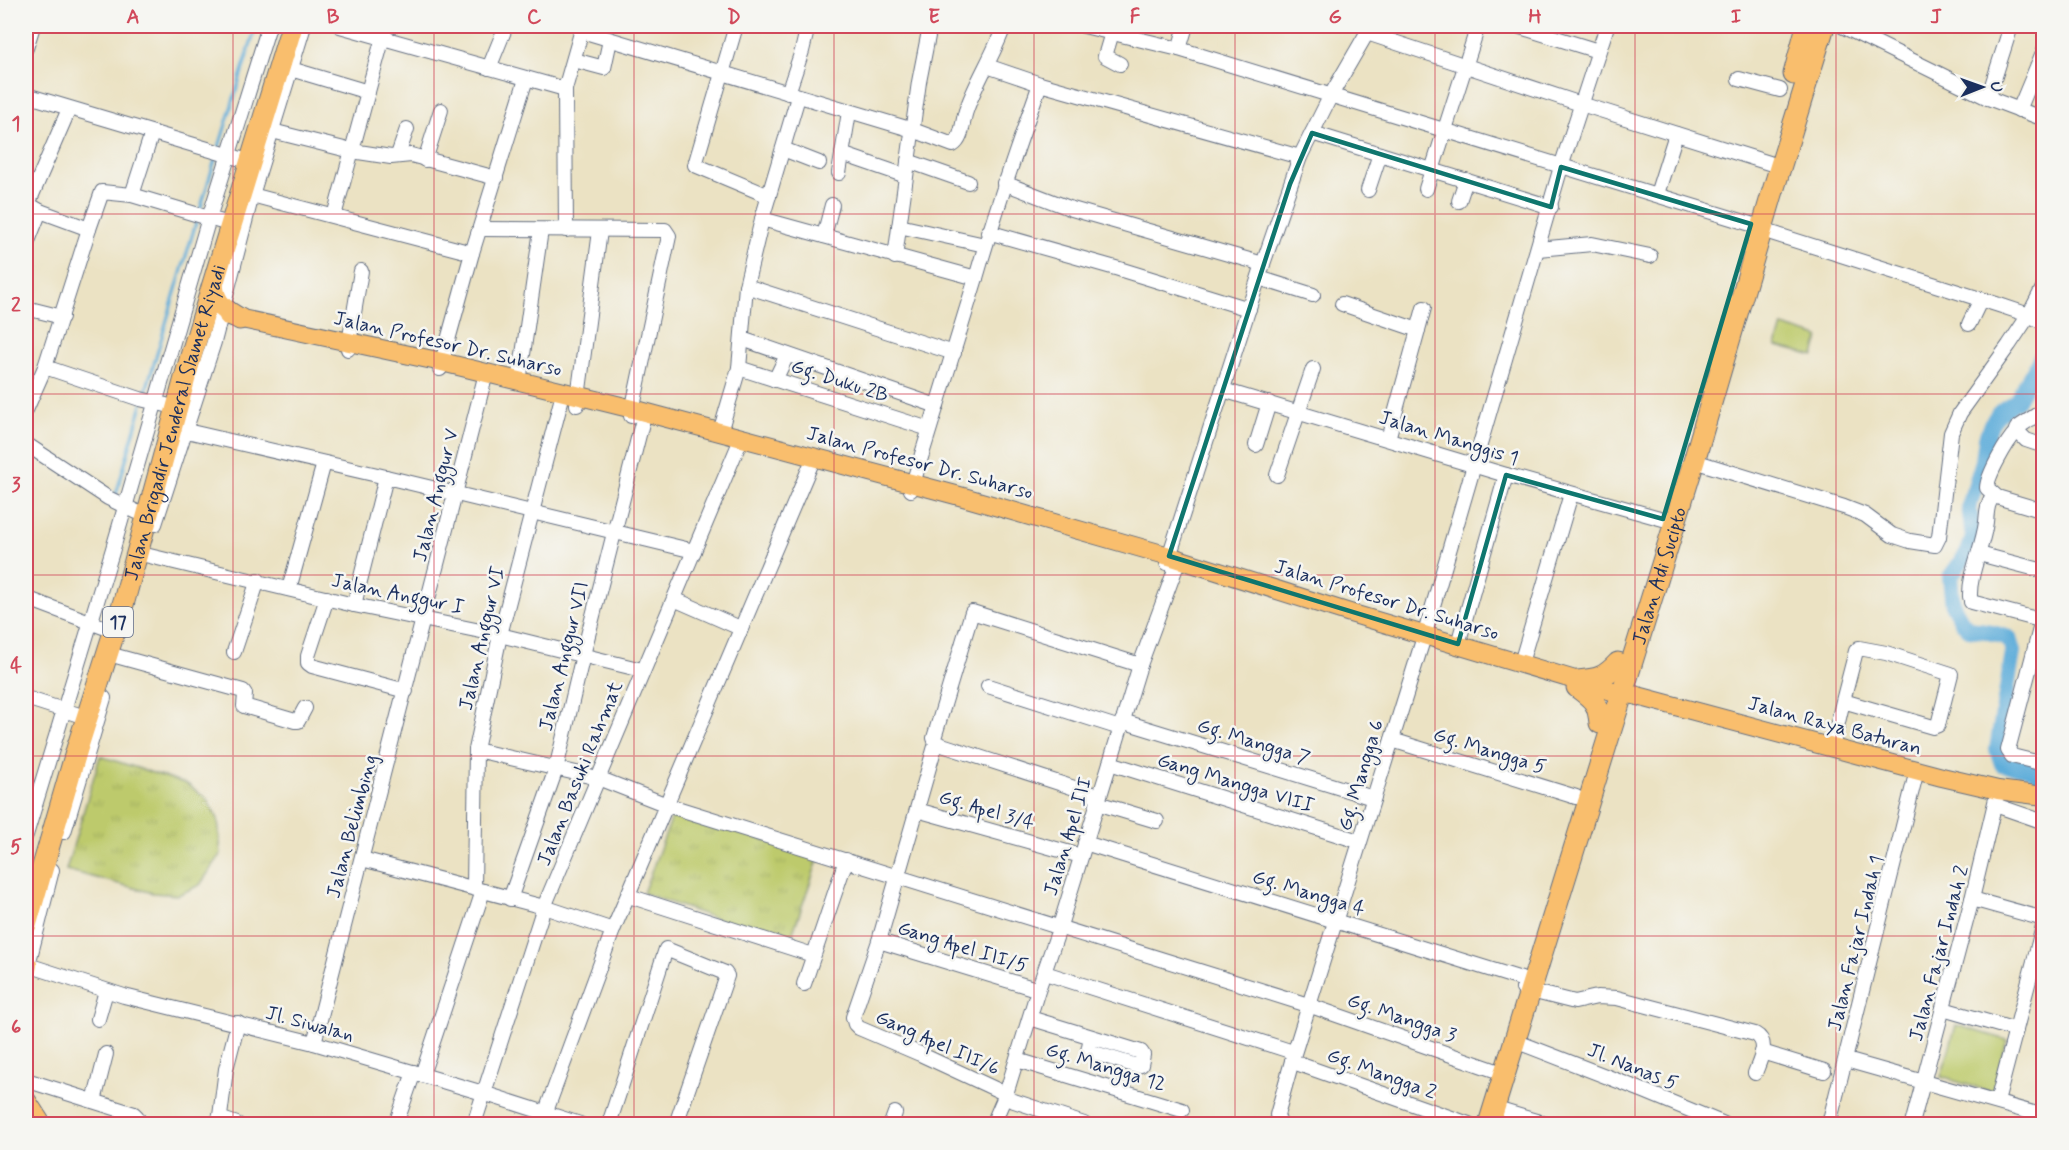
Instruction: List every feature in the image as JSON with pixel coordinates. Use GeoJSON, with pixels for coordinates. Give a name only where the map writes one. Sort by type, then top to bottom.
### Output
{"type":"FeatureCollection","features":[{"type":"Feature","properties":{"kind":"highway","name":"Jalan Adi Sucipto"},"geometry":{"type":"LineString","coordinates":[[1478,1125],[1488,1068],[1523,986],[1694,461],[1756,227],[1769,163],[1807,26]]}},
{"type":"Feature","properties":{"kind":"highway","name":"Jalan Adi Sucipto"},"geometry":{"type":"LineString","coordinates":[[1495,1115],[1520,1043],[1523,986],[1576,797],[1600,723],[1619,695],[1618,663],[1756,227],[1824,26]]}},
{"type":"Feature","properties":{"kind":"highway","name":"Jalan Brigadir Jenderal Slamet Riyadi"},"geometry":{"type":"LineString","coordinates":[[27,880],[61,709],[87,622],[134,535],[178,430],[197,337],[216,317],[213,285],[247,194],[285,67],[274,27]]}},
{"type":"Feature","properties":{"kind":"highway","name":"Jalan Brigadir Jenderal Slamet Riyadi"},"geometry":{"type":"LineString","coordinates":[[26,925],[77,749],[108,653],[134,535],[152,402],[216,317],[207,217],[225,155],[274,27]]}},
{"type":"Feature","properties":{"kind":"highway"},"geometry":{"type":"LineString","coordinates":[[1577,684],[1607,674],[1618,663]]}},
{"type":"Feature","properties":{"kind":"highway"},"geometry":{"type":"LineString","coordinates":[[1577,684],[1599,709],[1600,723]]}},
{"type":"Feature","properties":{"kind":"highway"},"geometry":{"type":"LineString","coordinates":[[26,1102],[40,1125]]}},
{"type":"Feature","properties":{"kind":"main road","name":"Jalan Profesor Dr. Suharso"},"geometry":{"type":"LineString","coordinates":[[216,317],[519,382],[572,401]]}},
{"type":"Feature","properties":{"kind":"main road","name":"Jalan Profesor Dr. Suharso"},"geometry":{"type":"LineString","coordinates":[[441,366],[484,381],[740,440],[912,486],[1619,695]]}},
{"type":"Feature","properties":{"kind":"main road","name":"Jalan Profesor Dr. Suharso"},"geometry":{"type":"LineString","coordinates":[[740,440],[812,462],[912,486]]}},
{"type":"Feature","properties":{"kind":"main road","name":"Jalan Profesor Dr. Suharso"},"geometry":{"type":"LineString","coordinates":[[1424,637],[1458,644],[1521,663],[1577,684]]}},
{"type":"Feature","properties":{"kind":"main road","name":"Jalan Raya Baturan"},"geometry":{"type":"LineString","coordinates":[[1619,695],[1917,770],[1997,798],[2041,795]]}},
{"type":"Feature","properties":{"kind":"street"},"geometry":{"type":"LineString","coordinates":[[26,46],[33,26]]}},
{"type":"Feature","properties":{"kind":"street"},"geometry":{"type":"LineString","coordinates":[[304,26],[285,67],[368,92]]}},
{"type":"Feature","properties":{"kind":"street"},"geometry":{"type":"LineString","coordinates":[[340,26],[384,31],[489,68],[565,89]]}},
{"type":"Feature","properties":{"kind":"street"},"geometry":{"type":"LineString","coordinates":[[489,68],[506,26]]}},
{"type":"Feature","properties":{"kind":"street"},"geometry":{"type":"LineString","coordinates":[[736,26],[695,165],[769,196]]}},
{"type":"Feature","properties":{"kind":"street"},"geometry":{"type":"LineString","coordinates":[[719,435],[739,368],[746,286],[762,219],[783,149],[808,26]]}},
{"type":"Feature","properties":{"kind":"street"},"geometry":{"type":"LineString","coordinates":[[895,257],[912,130],[930,26]]}},
{"type":"Feature","properties":{"kind":"street"},"geometry":{"type":"LineString","coordinates":[[566,230],[565,89],[583,28],[610,40],[912,130],[952,145],[959,140],[970,101],[1004,26]]}},
{"type":"Feature","properties":{"kind":"street"},"geometry":{"type":"LineString","coordinates":[[1084,26],[1113,28],[1561,167],[1657,194],[2029,315],[2043,323]]}},
{"type":"Feature","properties":{"kind":"street"},"geometry":{"type":"LineString","coordinates":[[1179,49],[1186,26]]}},
{"type":"Feature","properties":{"kind":"street"},"geometry":{"type":"LineString","coordinates":[[1426,189],[1478,26]]}},
{"type":"Feature","properties":{"kind":"street"},"geometry":{"type":"LineString","coordinates":[[1517,26],[1598,51]]}},
{"type":"Feature","properties":{"kind":"street","name":"Gg. Mangga 6"},"geometry":{"type":"LineString","coordinates":[[1280,1125],[1276,1115],[1292,1056],[1424,637],[1561,167],[1607,26]]}},
{"type":"Feature","properties":{"kind":"street"},"geometry":{"type":"LineString","coordinates":[[1842,26],[1988,98],[2043,119]]}},
{"type":"Feature","properties":{"kind":"street"},"geometry":{"type":"LineString","coordinates":[[1988,98],[2011,26]]}},
{"type":"Feature","properties":{"kind":"street"},"geometry":{"type":"LineString","coordinates":[[1113,28],[1105,56],[1120,63]]}},
{"type":"Feature","properties":{"kind":"street"},"geometry":{"type":"LineString","coordinates":[[1369,29],[1465,67],[1769,163]]}},
{"type":"Feature","properties":{"kind":"street","name":"Jalan Apel III"},"geometry":{"type":"LineString","coordinates":[[993,1125],[1006,1096],[1059,929],[1263,264],[1300,157],[1331,95],[1369,29]]}},
{"type":"Feature","properties":{"kind":"street"},"geometry":{"type":"LineString","coordinates":[[334,216],[384,31]]}},
{"type":"Feature","properties":{"kind":"street"},"geometry":{"type":"LineString","coordinates":[[574,60],[604,68],[610,40]]}},
{"type":"Feature","properties":{"kind":"street"},"geometry":{"type":"LineString","coordinates":[[2019,110],[2043,50]]}},
{"type":"Feature","properties":{"kind":"street"},"geometry":{"type":"LineString","coordinates":[[987,66],[1040,84],[1300,157]]}},
{"type":"Feature","properties":{"kind":"street"},"geometry":{"type":"LineString","coordinates":[[441,366],[472,253],[526,79]]}},
{"type":"Feature","properties":{"kind":"street"},"geometry":{"type":"LineString","coordinates":[[1739,79],[1780,90]]}},
{"type":"Feature","properties":{"kind":"street"},"geometry":{"type":"LineString","coordinates":[[912,486],[1004,183],[1040,84]]}},
{"type":"Feature","properties":{"kind":"street"},"geometry":{"type":"LineString","coordinates":[[26,95],[225,155]]}},
{"type":"Feature","properties":{"kind":"street"},"geometry":{"type":"LineString","coordinates":[[26,246],[31,206],[69,108]]}},
{"type":"Feature","properties":{"kind":"street"},"geometry":{"type":"LineString","coordinates":[[425,160],[441,110]]}},
{"type":"Feature","properties":{"kind":"street"},"geometry":{"type":"LineString","coordinates":[[839,173],[849,112]]}},
{"type":"Feature","properties":{"kind":"street"},"geometry":{"type":"LineString","coordinates":[[398,155],[407,129]]}},
{"type":"Feature","properties":{"kind":"street"},"geometry":{"type":"LineString","coordinates":[[266,130],[352,151],[391,157],[408,155],[496,178]]}},
{"type":"Feature","properties":{"kind":"street"},"geometry":{"type":"LineString","coordinates":[[132,195],[152,133]]}},
{"type":"Feature","properties":{"kind":"street"},"geometry":{"type":"LineString","coordinates":[[1312,133],[1551,207]]}},
{"type":"Feature","properties":{"kind":"street"},"geometry":{"type":"LineString","coordinates":[[1657,194],[1676,134]]}},
{"type":"Feature","properties":{"kind":"street"},"geometry":{"type":"LineString","coordinates":[[783,149],[819,163]]}},
{"type":"Feature","properties":{"kind":"street"},"geometry":{"type":"LineString","coordinates":[[842,154],[906,176]]}},
{"type":"Feature","properties":{"kind":"street"},"geometry":{"type":"LineString","coordinates":[[1368,190],[1380,154]]}},
{"type":"Feature","properties":{"kind":"street"},"geometry":{"type":"LineString","coordinates":[[908,161],[968,182]]}},
{"type":"Feature","properties":{"kind":"street"},"geometry":{"type":"LineString","coordinates":[[1459,201],[1466,180]]}},
{"type":"Feature","properties":{"kind":"street"},"geometry":{"type":"LineString","coordinates":[[1004,183],[1072,208],[1263,264]]}},
{"type":"Feature","properties":{"kind":"street"},"geometry":{"type":"LineString","coordinates":[[26,410],[45,367],[102,192],[132,195],[207,217],[152,402],[45,367]]}},
{"type":"Feature","properties":{"kind":"street"},"geometry":{"type":"LineString","coordinates":[[472,253],[247,194],[216,317],[178,430],[694,551]]}},
{"type":"Feature","properties":{"kind":"street"},"geometry":{"type":"LineString","coordinates":[[824,236],[832,205]]}},
{"type":"Feature","properties":{"kind":"street"},"geometry":{"type":"LineString","coordinates":[[31,206],[89,229]]}},
{"type":"Feature","properties":{"kind":"street"},"geometry":{"type":"LineString","coordinates":[[762,219],[976,278]]}},
{"type":"Feature","properties":{"kind":"street"},"geometry":{"type":"LineString","coordinates":[[899,226],[987,239],[1119,269],[1249,309]]}},
{"type":"Feature","properties":{"kind":"street"},"geometry":{"type":"LineString","coordinates":[[480,229],[600,231]]}},
{"type":"Feature","properties":{"kind":"street"},"geometry":{"type":"LineString","coordinates":[[519,382],[541,230]]}},
{"type":"Feature","properties":{"kind":"street","name":"Jalan Anggur VII"},"geometry":{"type":"LineString","coordinates":[[510,899],[556,769],[614,531],[669,236],[665,230],[600,231]]}},
{"type":"Feature","properties":{"kind":"street","name":"Jalan Anggur VI"},"geometry":{"type":"LineString","coordinates":[[396,1125],[418,1074],[478,890],[476,750],[500,635],[533,512],[572,401],[600,231]]}},
{"type":"Feature","properties":{"kind":"street"},"geometry":{"type":"LineString","coordinates":[[1538,249],[1592,244],[1650,256]]}},
{"type":"Feature","properties":{"kind":"street"},"geometry":{"type":"LineString","coordinates":[[348,346],[361,271]]}},
{"type":"Feature","properties":{"kind":"street"},"geometry":{"type":"LineString","coordinates":[[1259,278],[1313,295]]}},
{"type":"Feature","properties":{"kind":"street"},"geometry":{"type":"LineString","coordinates":[[746,286],[954,353]]}},
{"type":"Feature","properties":{"kind":"street"},"geometry":{"type":"LineString","coordinates":[[1694,461],[1844,507],[1865,515],[1892,535],[1935,545],[1939,537],[1952,430],[1960,413],[2029,315],[2043,286]]}},
{"type":"Feature","properties":{"kind":"street"},"geometry":{"type":"LineString","coordinates":[[1969,324],[1981,299]]}},
{"type":"Feature","properties":{"kind":"street"},"geometry":{"type":"LineString","coordinates":[[1342,304],[1418,330]]}},
{"type":"Feature","properties":{"kind":"street"},"geometry":{"type":"LineString","coordinates":[[26,308],[62,317]]}},
{"type":"Feature","properties":{"kind":"street"},"geometry":{"type":"LineString","coordinates":[[1388,439],[1424,308]]}},
{"type":"Feature","properties":{"kind":"street"},"geometry":{"type":"LineString","coordinates":[[742,339],[937,406]]}},
{"type":"Feature","properties":{"kind":"street"},"geometry":{"type":"LineString","coordinates":[[775,380],[787,355]]}},
{"type":"Feature","properties":{"kind":"street","name":"Gg. Duku 2B"},"geometry":{"type":"LineString","coordinates":[[739,368],[929,429]]}},
{"type":"Feature","properties":{"kind":"street"},"geometry":{"type":"LineString","coordinates":[[816,393],[827,368]]}},
{"type":"Feature","properties":{"kind":"street"},"geometry":{"type":"LineString","coordinates":[[1277,475],[1312,369]]}},
{"type":"Feature","properties":{"kind":"street","name":"Jalan Anggur V"},"geometry":{"type":"LineString","coordinates":[[424,618],[484,381]]}},
{"type":"Feature","properties":{"kind":"street","name":"Jalan Manggis 1"},"geometry":{"type":"LineString","coordinates":[[1223,390],[1506,475],[1663,519]]}},
{"type":"Feature","properties":{"kind":"street"},"geometry":{"type":"LineString","coordinates":[[1256,445],[1269,403]]}},
{"type":"Feature","properties":{"kind":"street"},"geometry":{"type":"LineString","coordinates":[[2043,410],[2017,428],[1987,483],[1987,488],[2005,501],[2043,511]]}},
{"type":"Feature","properties":{"kind":"street"},"geometry":{"type":"LineString","coordinates":[[2016,432],[2026,440],[2043,446]]}},
{"type":"Feature","properties":{"kind":"street","name":"Jalan Basuki Rahmat"},"geometry":{"type":"LineString","coordinates":[[474,1125],[544,907],[740,440]]}},
{"type":"Feature","properties":{"kind":"street"},"geometry":{"type":"LineString","coordinates":[[26,444],[134,535],[116,656],[52,870],[26,968]]}},
{"type":"Feature","properties":{"kind":"street"},"geometry":{"type":"LineString","coordinates":[[545,1114],[613,930],[812,462]]}},
{"type":"Feature","properties":{"kind":"street"},"geometry":{"type":"LineString","coordinates":[[289,590],[324,464]]}},
{"type":"Feature","properties":{"kind":"street"},"geometry":{"type":"LineString","coordinates":[[1458,644],[1506,475]]}},
{"type":"Feature","properties":{"kind":"street"},"geometry":{"type":"LineString","coordinates":[[354,605],[386,477]]}},
{"type":"Feature","properties":{"kind":"street"},"geometry":{"type":"LineString","coordinates":[[1521,663],[1571,494]]}},
{"type":"Feature","properties":{"kind":"street"},"geometry":{"type":"LineString","coordinates":[[1994,495],[1989,501],[1983,541],[1970,583],[1970,599],[2043,621],[2008,750],[2012,756],[2043,764]]}},
{"type":"Feature","properties":{"kind":"street","name":"Jalan Anggur I"},"geometry":{"type":"LineString","coordinates":[[134,535],[289,590],[500,635],[642,670]]}},
{"type":"Feature","properties":{"kind":"street"},"geometry":{"type":"LineString","coordinates":[[1979,554],[2043,571]]}},
{"type":"Feature","properties":{"kind":"street"},"geometry":{"type":"LineString","coordinates":[[234,652],[258,580]]}},
{"type":"Feature","properties":{"kind":"street"},"geometry":{"type":"LineString","coordinates":[[327,598],[308,656],[308,663],[406,691]]}},
{"type":"Feature","properties":{"kind":"street"},"geometry":{"type":"LineString","coordinates":[[26,615],[28,599],[87,622]]}},
{"type":"Feature","properties":{"kind":"street"},"geometry":{"type":"LineString","coordinates":[[674,599],[740,628]]}},
{"type":"Feature","properties":{"kind":"street"},"geometry":{"type":"LineString","coordinates":[[879,941],[936,743],[934,738],[972,612],[1140,665]]}},
{"type":"Feature","properties":{"kind":"street","name":"Jalan Belimbing"},"geometry":{"type":"LineString","coordinates":[[314,1043],[424,618]]}},
{"type":"Feature","properties":{"kind":"street"},"geometry":{"type":"LineString","coordinates":[[1832,748],[1843,701],[1856,651],[1859,648],[1886,653],[1949,672],[1951,677],[1939,724],[1935,727],[1843,701]]}},
{"type":"Feature","properties":{"kind":"street"},"geometry":{"type":"LineString","coordinates":[[116,656],[243,691],[244,706],[295,721],[298,721],[305,708]]}},
{"type":"Feature","properties":{"kind":"street","name":"Gg. Mangga 7"},"geometry":{"type":"LineString","coordinates":[[988,686],[1374,798]]}},
{"type":"Feature","properties":{"kind":"street"},"geometry":{"type":"LineString","coordinates":[[26,698],[61,709],[26,835]]}},
{"type":"Feature","properties":{"kind":"street","name":"Gg. Mangga 5"},"geometry":{"type":"LineString","coordinates":[[1392,740],[1576,797]]}},
{"type":"Feature","properties":{"kind":"street"},"geometry":{"type":"LineString","coordinates":[[936,743],[1157,821]]}},
{"type":"Feature","properties":{"kind":"street","name":"Gg. Mangga 3"},"geometry":{"type":"LineString","coordinates":[[476,750],[598,778],[667,805],[1308,1005],[1488,1068]]}},
{"type":"Feature","properties":{"kind":"street","name":"Gang Mangga VIII"},"geometry":{"type":"LineString","coordinates":[[1110,763],[1352,839]]}},
{"type":"Feature","properties":{"kind":"street","name":"Jalan Fajar Indah 1"},"geometry":{"type":"LineString","coordinates":[[1829,1125],[1917,770]]}},
{"type":"Feature","properties":{"kind":"street"},"geometry":{"type":"LineString","coordinates":[[1997,798],[2043,822]]}},
{"type":"Feature","properties":{"kind":"street","name":"Jalan Fajar Indah 2"},"geometry":{"type":"LineString","coordinates":[[1912,1125],[1997,798]]}},
{"type":"Feature","properties":{"kind":"street","name":"Gg. Apel 3/4"},"geometry":{"type":"LineString","coordinates":[[917,810],[1083,850]]}},
{"type":"Feature","properties":{"kind":"street","name":"Gg. Mangga 4"},"geometry":{"type":"LineString","coordinates":[[1083,850],[1335,920],[1575,1002],[1597,997],[1617,998],[1755,1034],[1762,1040],[1762,1052]]}},
{"type":"Feature","properties":{"kind":"street"},"geometry":{"type":"LineString","coordinates":[[362,859],[544,907],[613,930]]}},
{"type":"Feature","properties":{"kind":"street"},"geometry":{"type":"LineString","coordinates":[[804,984],[846,860]]}},
{"type":"Feature","properties":{"kind":"street"},"geometry":{"type":"LineString","coordinates":[[628,896],[813,955]]}},
{"type":"Feature","properties":{"kind":"street"},"geometry":{"type":"LineString","coordinates":[[1972,899],[2043,921],[2037,976],[2016,1030],[1997,1101]]}},
{"type":"Feature","properties":{"kind":"street","name":"Gang Apel III/5"},"geometry":{"type":"LineString","coordinates":[[879,941],[1035,989]]}},
{"type":"Feature","properties":{"kind":"street","name":"Gang Apel III/6"},"geometry":{"type":"LineString","coordinates":[[879,941],[853,1012],[855,1024],[859,1028],[920,1054],[1006,1096],[1084,1125]]}},
{"type":"Feature","properties":{"kind":"street"},"geometry":{"type":"LineString","coordinates":[[609,1125],[666,949],[728,976],[676,1125]]}},
{"type":"Feature","properties":{"kind":"street","name":"Jl. Siwalan"},"geometry":{"type":"LineString","coordinates":[[26,968],[168,1008],[314,1043],[483,1093],[580,1125]]}},
{"type":"Feature","properties":{"kind":"street","name":"Gg. Mangga 2"},"geometry":{"type":"LineString","coordinates":[[1044,973],[1292,1056],[1469,1125]]}},
{"type":"Feature","properties":{"kind":"street"},"geometry":{"type":"LineString","coordinates":[[98,1019],[106,990]]}},
{"type":"Feature","properties":{"kind":"street"},"geometry":{"type":"LineString","coordinates":[[1943,1009],[2016,1030]]}},
{"type":"Feature","properties":{"kind":"street"},"geometry":{"type":"LineString","coordinates":[[1030,1018],[1091,1037]]}},
{"type":"Feature","properties":{"kind":"street"},"geometry":{"type":"LineString","coordinates":[[237,1125],[219,1121],[226,1069],[238,1023]]}},
{"type":"Feature","properties":{"kind":"street","name":"Jl. Nanas 5"},"geometry":{"type":"LineString","coordinates":[[1520,1043],[1724,1125]]}},
{"type":"Feature","properties":{"kind":"street"},"geometry":{"type":"LineString","coordinates":[[1755,1073],[1762,1052],[1824,1071]]}},
{"type":"Feature","properties":{"kind":"street"},"geometry":{"type":"LineString","coordinates":[[94,1101],[106,1054]]}},
{"type":"Feature","properties":{"kind":"street","name":"Gg. Mangga 12"},"geometry":{"type":"LineString","coordinates":[[1017,1060],[1182,1110]]}},
{"type":"Feature","properties":{"kind":"street"},"geometry":{"type":"LineString","coordinates":[[1846,1060],[1997,1101],[2043,1116]]}},
{"type":"Feature","properties":{"kind":"street"},"geometry":{"type":"LineString","coordinates":[[26,1080],[134,1114],[137,1117],[136,1125]]}},
{"type":"Feature","properties":{"kind":"street"},"geometry":{"type":"LineString","coordinates":[[1495,1115],[1546,1125]]}},
{"type":"Feature","properties":{"kind":"highlighted area"},"geometry":{"type":"Polygon","coordinates":[[[1312,133],[1551,207],[1561,167],[1751,224],[1663,519],[1506,475],[1458,644],[1169,556],[1290,184],[1312,133]]]}},
{"type":"Feature","properties":{"kind":"green space"},"geometry":{"type":"Polygon","coordinates":[[[1782,326],[1819,337],[1814,356],[1776,346],[1782,326]]]}},
{"type":"Feature","properties":{"kind":"green space"},"geometry":{"type":"Polygon","coordinates":[[[100,756],[187,784],[207,799],[218,819],[221,854],[200,885],[178,895],[153,893],[66,870],[100,756]]]}},
{"type":"Feature","properties":{"kind":"green space"},"geometry":{"type":"Polygon","coordinates":[[[674,812],[819,857],[789,944],[643,893],[674,812]]]}},
{"type":"Feature","properties":{"kind":"green space"},"geometry":{"type":"Polygon","coordinates":[[[1956,1025],[2007,1040],[1992,1092],[1941,1077],[1956,1025]]]}},
{"type":"Feature","properties":{"kind":"waterway"},"geometry":{"type":"LineString","coordinates":[[219,147],[256,26]]}},
{"type":"Feature","properties":{"kind":"waterway"},"geometry":{"type":"LineString","coordinates":[[200,210],[216,156]]}},
{"type":"Feature","properties":{"kind":"waterway"},"geometry":{"type":"LineString","coordinates":[[144,397],[197,219]]}},
{"type":"Feature","properties":{"kind":"waterway"},"geometry":{"type":"LineString","coordinates":[[2044,352],[2017,400],[1998,414],[1991,424],[1986,438],[1983,461],[1969,506],[1973,537],[1968,552],[1950,577],[1953,606],[1962,622],[1969,629],[2009,638],[2013,652],[1997,749],[2002,764],[2032,770],[2037,773],[2044,784]]}},
{"type":"Feature","properties":{"kind":"waterway"},"geometry":{"type":"LineString","coordinates":[[115,498],[142,404]]}}]}
